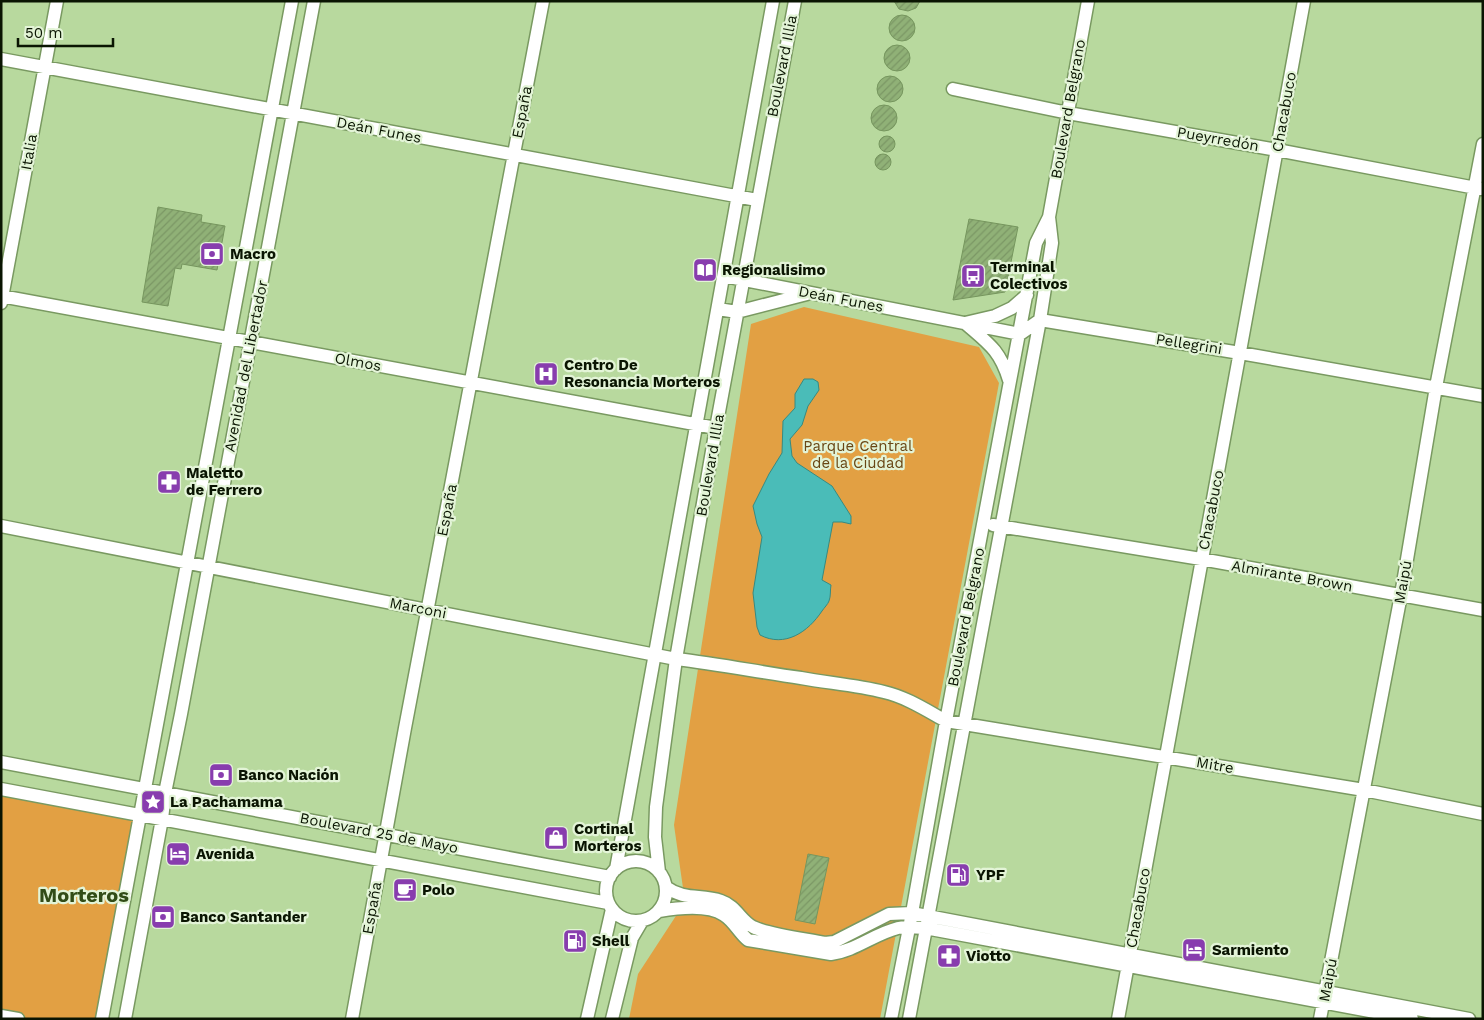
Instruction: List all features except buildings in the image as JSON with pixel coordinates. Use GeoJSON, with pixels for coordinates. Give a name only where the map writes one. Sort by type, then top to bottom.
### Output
{"type":"FeatureCollection","features":[{"type":"Feature","properties":{"kind":"street","name":"Italia"},"geometry":{"type":"LineString","coordinates":[[2,298],[57,1]]}},
{"type":"Feature","properties":{"kind":"street","name":"Avenidad del Libertador"},"geometry":{"type":"LineString","coordinates":[[102,1019],[292,1]]}},
{"type":"Feature","properties":{"kind":"street","name":"Avenidad del Libertador"},"geometry":{"type":"LineString","coordinates":[[125,1019],[165,793],[314,1]]}},
{"type":"Feature","properties":{"kind":"street","name":"España"},"geometry":{"type":"LineString","coordinates":[[352,1019],[543,1]]}},
{"type":"Feature","properties":{"kind":"street","name":"Boulevard Illia"},"geometry":{"type":"LineString","coordinates":[[613,873],[656,654],[773,1]]}},
{"type":"Feature","properties":{"kind":"street","name":"Boulevard Illia"},"geometry":{"type":"LineString","coordinates":[[659,872],[654,837],[656,807],[676,659],[757,200],[795,1]]}},
{"type":"Feature","properties":{"kind":"street","name":"Boulevard Belgrano"},"geometry":{"type":"LineString","coordinates":[[891,1016],[912,913],[946,721],[1036,243],[1049,217],[1088,1]]}},
{"type":"Feature","properties":{"kind":"street","name":"Chacabuco"},"geometry":{"type":"LineString","coordinates":[[1118,1019],[1304,1]]}},
{"type":"Feature","properties":{"kind":"street","name":"Deán Funes"},"geometry":{"type":"LineString","coordinates":[[1,59],[757,200]]}},
{"type":"Feature","properties":{"kind":"street","name":"Pueyrredón"},"geometry":{"type":"LineString","coordinates":[[953,89],[1068,113],[1479,188]]}},
{"type":"Feature","properties":{"kind":"street","name":"Maipú"},"geometry":{"type":"LineString","coordinates":[[1320,1019],[1401,595],[1436,388],[1479,188],[1483,144]]}},
{"type":"Feature","properties":{"kind":"street","name":"Boulevard Belgrano"},"geometry":{"type":"LineString","coordinates":[[908,1019],[1040,320],[1052,243],[1049,217]]}},
{"type":"Feature","properties":{"kind":"street","name":"Deán Funes"},"geometry":{"type":"LineString","coordinates":[[724,276],[965,323]]}},
{"type":"Feature","properties":{"kind":"street"},"geometry":{"type":"LineString","coordinates":[[718,309],[737,312],[812,293]]}},
{"type":"Feature","properties":{"kind":"street"},"geometry":{"type":"LineString","coordinates":[[965,323],[995,316],[1012,308],[1027,295]]}},
{"type":"Feature","properties":{"kind":"street","name":"Olmos"},"geometry":{"type":"LineString","coordinates":[[2,298],[716,428]]}},
{"type":"Feature","properties":{"kind":"street","name":"Pellegrini"},"geometry":{"type":"LineString","coordinates":[[1040,320],[1483,396]]}},
{"type":"Feature","properties":{"kind":"street"},"geometry":{"type":"LineString","coordinates":[[965,323],[1020,334],[1040,320]]}},
{"type":"Feature","properties":{"kind":"street"},"geometry":{"type":"LineString","coordinates":[[965,323],[993,348],[1004,362],[1010,384]]}},
{"type":"Feature","properties":{"kind":"street","name":"Almirante Brown"},"geometry":{"type":"LineString","coordinates":[[984,523],[1201,559],[1483,610]]}},
{"type":"Feature","properties":{"kind":"street","name":"Marconi"},"geometry":{"type":"LineString","coordinates":[[1,526],[676,659],[855,685],[886,692],[917,704],[946,721]]}},
{"type":"Feature","properties":{"kind":"street","name":"Mitre"},"geometry":{"type":"LineString","coordinates":[[946,721],[1364,790],[1483,814]]}},
{"type":"Feature","properties":{"kind":"street","name":"Boulevard 25 de Mayo"},"geometry":{"type":"LineString","coordinates":[[1,762],[386,834],[613,873]]}},
{"type":"Feature","properties":{"kind":"street","name":"Boulevard 25 de Mayo"},"geometry":{"type":"LineString","coordinates":[[1,789],[381,859],[610,906],[625,919],[642,921]]}},
{"type":"Feature","properties":{"kind":"street"},"geometry":{"type":"LineString","coordinates":[[587,1019],[610,906],[606,894],[607,885],[613,873],[624,864],[642,862],[659,872],[666,887],[674,893],[683,896],[718,900],[729,904],[751,926],[788,941],[831,954],[840,953],[881,934],[927,922]]}},
{"type":"Feature","properties":{"kind":"street"},"geometry":{"type":"LineString","coordinates":[[612,1019],[632,938],[642,921],[659,911],[664,904],[666,887]]}},
{"type":"Feature","properties":{"kind":"street"},"geometry":{"type":"LineString","coordinates":[[659,911],[677,908],[699,908],[716,911],[725,915],[748,940],[824,943],[834,942],[889,914],[912,913],[927,922],[1324,997],[1469,1019]]}},
{"type":"Feature","properties":{"kind":"street"},"geometry":{"type":"LineString","coordinates":[[1324,997],[1412,1019]]}},
{"type":"Feature","properties":{"kind":"street"},"geometry":{"type":"LineString","coordinates":[[878,1019],[891,1016],[911,1004]]}},
{"type":"Feature","properties":{"kind":"street"},"geometry":{"type":"LineString","coordinates":[[1,1016],[18,1019]]}},
{"type":"Feature","properties":{"kind":"green space","name":"Parque Central de la Ciudad"},"geometry":{"type":"Polygon","coordinates":[[[804,307],[979,347],[999,383],[880,1019],[629,1019],[638,974],[685,902],[674,825],[751,324],[804,307]]]}},
{"type":"Feature","properties":{"kind":"green space"},"geometry":{"type":"Polygon","coordinates":[[[1,789],[140,814],[102,1019],[18,1019],[1,1016],[1,789]]]}},
{"type":"Feature","properties":{"kind":"water"},"geometry":{"type":"Polygon","coordinates":[[[804,379],[813,379],[818,382],[819,390],[808,406],[802,425],[790,439],[792,456],[797,463],[832,486],[851,516],[851,524],[833,522],[822,580],[831,585],[828,603],[810,625],[795,636],[787,639],[769,639],[760,635],[757,627],[753,593],[762,537],[753,506],[782,453],[783,421],[795,408],[795,394],[804,379]]]}},
{"type":"Feature","properties":{"kind":"place","name":"Macro"},"geometry":{"type":"Point","coordinates":[212,254]}},
{"type":"Feature","properties":{"kind":"place","name":"Regionalisimo"},"geometry":{"type":"Point","coordinates":[705,270]}},
{"type":"Feature","properties":{"kind":"place","name":"Terminal Colectivos"},"geometry":{"type":"Point","coordinates":[973,276]}},
{"type":"Feature","properties":{"kind":"place","name":"Centro De Resonancia Morteros"},"geometry":{"type":"Point","coordinates":[546,374]}},
{"type":"Feature","properties":{"kind":"place","name":"Maletto de Ferrero"},"geometry":{"type":"Point","coordinates":[169,482]}},
{"type":"Feature","properties":{"kind":"place","name":"Banco Nación"},"geometry":{"type":"Point","coordinates":[221,775]}},
{"type":"Feature","properties":{"kind":"place","name":"La Pachamama"},"geometry":{"type":"Point","coordinates":[153,802]}},
{"type":"Feature","properties":{"kind":"place","name":"Cortinal Morteros"},"geometry":{"type":"Point","coordinates":[556,838]}},
{"type":"Feature","properties":{"kind":"place","name":"Avenida"},"geometry":{"type":"Point","coordinates":[178,854]}},
{"type":"Feature","properties":{"kind":"place","name":"YPF"},"geometry":{"type":"Point","coordinates":[958,875]}},
{"type":"Feature","properties":{"kind":"place","name":"Polo"},"geometry":{"type":"Point","coordinates":[405,890]}},
{"type":"Feature","properties":{"kind":"place","name":"Banco Santander"},"geometry":{"type":"Point","coordinates":[163,917]}},
{"type":"Feature","properties":{"kind":"place","name":"Shell"},"geometry":{"type":"Point","coordinates":[575,941]}},
{"type":"Feature","properties":{"kind":"place","name":"Sarmiento"},"geometry":{"type":"Point","coordinates":[1194,950]}},
{"type":"Feature","properties":{"kind":"place","name":"Viotto"},"geometry":{"type":"Point","coordinates":[949,956]}},
{"type":"Feature","properties":{"kind":"district","name":"Morteros"},"geometry":{"type":"Point","coordinates":[84,895]}}]}
